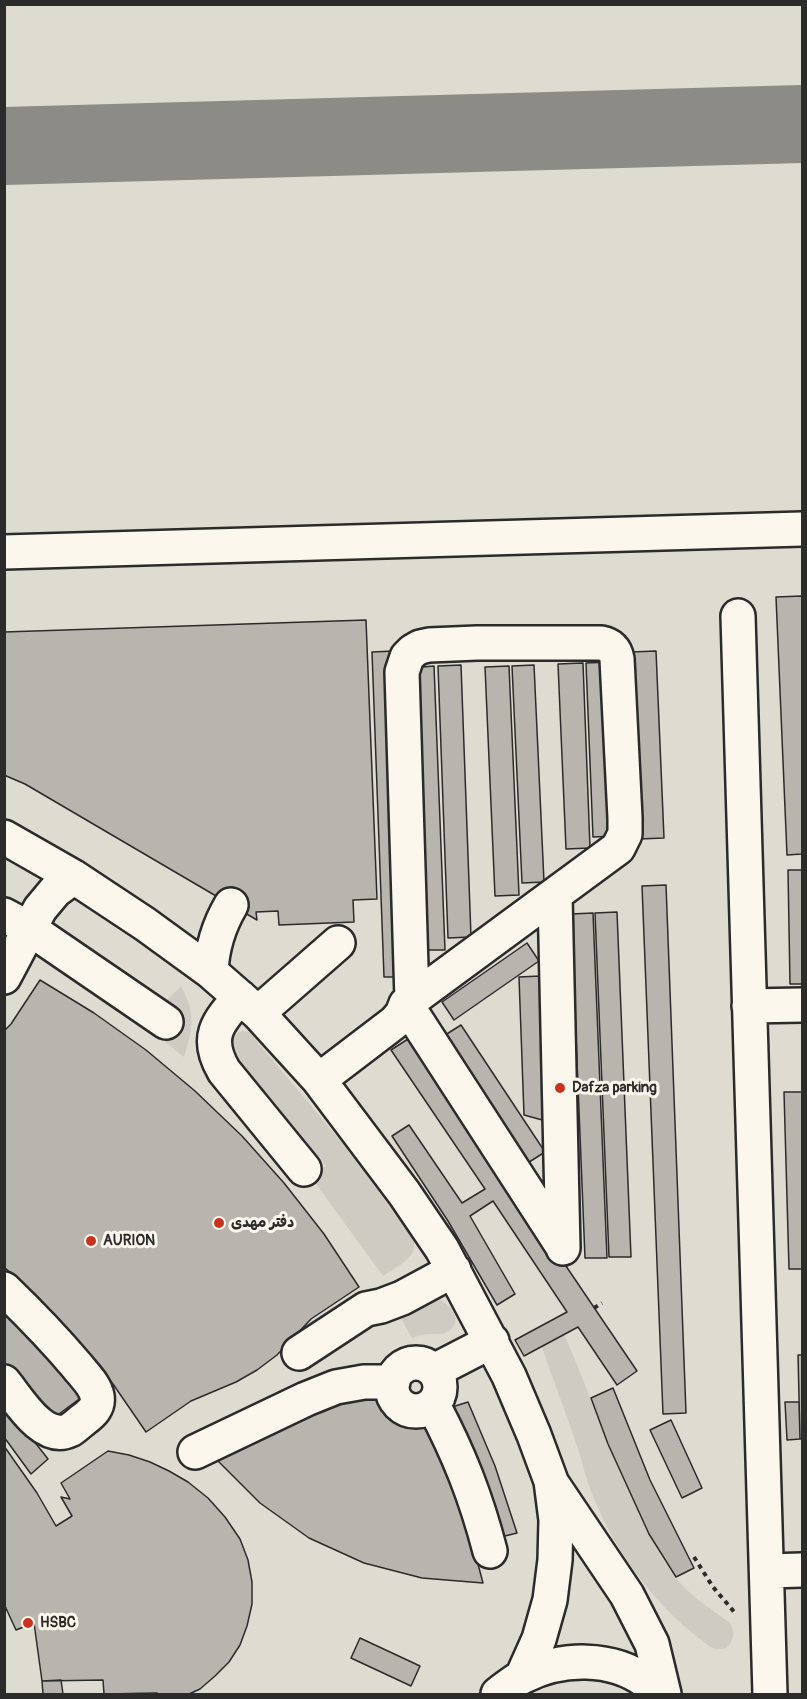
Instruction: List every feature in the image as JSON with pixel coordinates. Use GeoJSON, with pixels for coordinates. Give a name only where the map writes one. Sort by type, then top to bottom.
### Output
{"type":"FeatureCollection","features":[{"type":"Feature","properties":{"kind":"street"},"geometry":{"type":"LineString","coordinates":[[4,552],[802,529]]}},
{"type":"Feature","properties":{"kind":"street"},"geometry":{"type":"LineString","coordinates":[[738,616],[771,1695]]}},
{"type":"Feature","properties":{"kind":"street"},"geometry":{"type":"LineString","coordinates":[[310,1071],[394,1022],[409,1002],[618,848],[625,834],[617,659],[615,651],[609,645],[601,643],[477,643],[429,645],[420,647],[407,657],[402,672],[409,1002],[563,1248],[555,895]]}},
{"type":"Feature","properties":{"kind":"street"},"geometry":{"type":"LineString","coordinates":[[4,837],[74,877],[145,924],[212,972],[249,1005],[310,1071],[391,1175],[448,1259],[509,1376],[551,1481],[556,1520],[555,1560],[550,1600],[539,1639],[510,1686]]}},
{"type":"Feature","properties":{"kind":"street"},"geometry":{"type":"LineString","coordinates":[[4,977],[17,922],[40,909],[56,891],[74,877]]}},
{"type":"Feature","properties":{"kind":"street"},"geometry":{"type":"LineString","coordinates":[[212,972],[212,955],[216,937],[231,905]]}},
{"type":"Feature","properties":{"kind":"street"},"geometry":{"type":"LineString","coordinates":[[17,922],[166,1022]]}},
{"type":"Feature","properties":{"kind":"street"},"geometry":{"type":"LineString","coordinates":[[304,1169],[224,1071],[217,1059],[214,1045],[215,1031],[222,1018],[249,1005],[338,943]]}},
{"type":"Feature","properties":{"kind":"street"},"geometry":{"type":"LineString","coordinates":[[750,1006],[802,1005]]}},
{"type":"Feature","properties":{"kind":"street"},"geometry":{"type":"LineString","coordinates":[[299,1353],[366,1309],[402,1298],[448,1259]]}},
{"type":"Feature","properties":{"kind":"street"},"geometry":{"type":"LineString","coordinates":[[4,1289],[49,1333],[91,1383],[97,1396],[97,1407],[69,1430],[57,1433],[45,1429],[35,1420],[4,1382]]}},
{"type":"Feature","properties":{"kind":"street"},"geometry":{"type":"LineString","coordinates":[[434,1371],[492,1341]]}},
{"type":"Feature","properties":{"kind":"street"},"geometry":{"type":"LineString","coordinates":[[419,1363],[434,1371],[439,1380],[440,1389],[433,1405],[422,1411],[410,1411],[399,1404],[392,1394],[393,1382],[402,1367],[419,1363]]}},
{"type":"Feature","properties":{"kind":"street"},"geometry":{"type":"LineString","coordinates":[[195,1452],[336,1387],[364,1382],[393,1382]]}},
{"type":"Feature","properties":{"kind":"street"},"geometry":{"type":"LineString","coordinates":[[433,1405],[452,1440],[467,1476],[490,1551]]}},
{"type":"Feature","properties":{"kind":"street"},"geometry":{"type":"LineString","coordinates":[[551,1481],[627,1595],[652,1644],[662,1695]]}},
{"type":"Feature","properties":{"kind":"street"},"geometry":{"type":"LineString","coordinates":[[767,1571],[802,1570]]}},
{"type":"Feature","properties":{"kind":"street"},"geometry":{"type":"LineString","coordinates":[[510,1686],[546,1667],[572,1662],[598,1663],[623,1670],[646,1681],[662,1695]]}},
{"type":"Feature","properties":{"kind":"path"},"geometry":{"type":"LineString","coordinates":[[594,1308],[602,1303]]}},
{"type":"Feature","properties":{"kind":"path"},"geometry":{"type":"LineString","coordinates":[[694,1557],[713,1587],[769,1654]]}},
{"type":"Feature","properties":{"kind":"shaded area"},"geometry":{"type":"Polygon","coordinates":[[[4,5],[802,5],[802,1694],[5,1694],[4,5]]]}},
{"type":"Feature","properties":{"kind":"shaded area"},"geometry":{"type":"Polygon","coordinates":[[[181,986],[189,1005],[192,1021],[184,1057],[163,1040],[184,1018],[166,1001],[181,986]]]}},
{"type":"Feature","properties":{"kind":"shaded area"},"geometry":{"type":"Polygon","coordinates":[[[243,1031],[249,1032],[343,1144],[412,1237],[414,1250],[401,1265],[383,1276],[311,1177],[326,1166],[235,1055],[232,1047],[233,1037],[243,1031]]]}},
{"type":"Feature","properties":{"kind":"shaded area"},"geometry":{"type":"Polygon","coordinates":[[[431,1297],[444,1302],[449,1307],[453,1312],[455,1324],[452,1329],[443,1334],[426,1334],[412,1338],[398,1313],[431,1297]]]}},
{"type":"Feature","properties":{"kind":"shaded area"},"geometry":{"type":"Polygon","coordinates":[[[564,1334],[618,1465],[652,1540],[679,1582],[697,1599],[730,1623],[733,1637],[730,1645],[722,1649],[711,1647],[665,1608],[634,1571],[609,1530],[589,1486],[542,1347],[564,1334]]]}},
{"type":"Feature","properties":{"kind":"building"},"geometry":{"type":"Polygon","coordinates":[[[802,596],[802,854],[787,855],[776,597],[802,596]]]}},
{"type":"Feature","properties":{"kind":"building"},"geometry":{"type":"Polygon","coordinates":[[[366,620],[377,899],[353,900],[354,922],[279,925],[278,911],[256,912],[257,920],[25,784],[4,775],[4,632],[366,620]]]}},
{"type":"Feature","properties":{"kind":"building"},"geometry":{"type":"Polygon","coordinates":[[[394,651],[406,977],[384,977],[372,652],[394,651]]]}},
{"type":"Feature","properties":{"kind":"building"},"geometry":{"type":"Polygon","coordinates":[[[656,651],[664,838],[639,839],[631,652],[656,651]]]}},
{"type":"Feature","properties":{"kind":"building"},"geometry":{"type":"Polygon","coordinates":[[[609,662],[616,836],[593,837],[586,663],[609,662]]]}},
{"type":"Feature","properties":{"kind":"building"},"geometry":{"type":"Polygon","coordinates":[[[583,663],[590,848],[566,849],[558,664],[583,663]]]}},
{"type":"Feature","properties":{"kind":"building"},"geometry":{"type":"Polygon","coordinates":[[[461,665],[471,937],[448,938],[438,666],[461,665]]]}},
{"type":"Feature","properties":{"kind":"building"},"geometry":{"type":"Polygon","coordinates":[[[534,665],[544,882],[522,883],[512,666],[534,665]]]}},
{"type":"Feature","properties":{"kind":"building"},"geometry":{"type":"Polygon","coordinates":[[[434,666],[445,950],[422,950],[411,668],[434,666]]]}},
{"type":"Feature","properties":{"kind":"building"},"geometry":{"type":"Polygon","coordinates":[[[509,666],[519,895],[495,896],[485,667],[509,666]]]}},
{"type":"Feature","properties":{"kind":"building"},"geometry":{"type":"Polygon","coordinates":[[[788,870],[802,870],[802,984],[790,984],[788,870]]]}},
{"type":"Feature","properties":{"kind":"building"},"geometry":{"type":"Polygon","coordinates":[[[666,885],[686,1413],[663,1414],[642,886],[666,885]]]}},
{"type":"Feature","properties":{"kind":"building"},"geometry":{"type":"Polygon","coordinates":[[[617,912],[631,1257],[609,1257],[595,913],[617,912]]]}},
{"type":"Feature","properties":{"kind":"building"},"geometry":{"type":"Polygon","coordinates":[[[593,913],[607,1258],[585,1258],[571,914],[593,913]]]}},
{"type":"Feature","properties":{"kind":"building"},"geometry":{"type":"Polygon","coordinates":[[[527,943],[539,961],[454,1020],[442,1002],[527,943]]]}},
{"type":"Feature","properties":{"kind":"building"},"geometry":{"type":"Polygon","coordinates":[[[540,976],[546,1121],[524,1115],[519,977],[540,976]]]}},
{"type":"Feature","properties":{"kind":"building"},"geometry":{"type":"Polygon","coordinates":[[[40,980],[94,1013],[146,1050],[195,1091],[242,1136],[284,1183],[324,1234],[359,1287],[311,1319],[277,1355],[257,1370],[236,1382],[191,1401],[146,1432],[113,1384],[77,1339],[38,1297],[4,1267],[4,1031],[40,980]]]}},
{"type":"Feature","properties":{"kind":"building"},"geometry":{"type":"Polygon","coordinates":[[[461,1025],[545,1152],[526,1164],[442,1037],[461,1025]]]}},
{"type":"Feature","properties":{"kind":"building"},"geometry":{"type":"Polygon","coordinates":[[[411,1037],[637,1371],[617,1385],[578,1327],[524,1356],[515,1340],[567,1312],[493,1201],[470,1216],[515,1294],[497,1305],[448,1221],[392,1136],[409,1125],[462,1203],[485,1189],[391,1050],[411,1037]]]}},
{"type":"Feature","properties":{"kind":"building"},"geometry":{"type":"Polygon","coordinates":[[[784,1092],[802,1092],[802,1269],[789,1269],[784,1092]]]}},
{"type":"Feature","properties":{"kind":"building"},"geometry":{"type":"Polygon","coordinates":[[[4,1307],[82,1397],[48,1422],[4,1368],[4,1307]]]}},
{"type":"Feature","properties":{"kind":"building"},"geometry":{"type":"Polygon","coordinates":[[[798,1355],[802,1355],[802,1439],[800,1439],[798,1355]]]}},
{"type":"Feature","properties":{"kind":"building"},"geometry":{"type":"Polygon","coordinates":[[[613,1388],[650,1480],[694,1568],[676,1577],[649,1534],[608,1444],[591,1398],[613,1388]]]}},
{"type":"Feature","properties":{"kind":"building"},"geometry":{"type":"Polygon","coordinates":[[[372,1394],[386,1411],[396,1416],[417,1419],[427,1416],[465,1515],[483,1583],[422,1578],[364,1563],[309,1538],[260,1503],[217,1460],[279,1427],[344,1402],[372,1394]]]}},
{"type":"Feature","properties":{"kind":"building"},"geometry":{"type":"Polygon","coordinates":[[[468,1402],[495,1466],[517,1533],[497,1538],[449,1408],[468,1402]]]}},
{"type":"Feature","properties":{"kind":"building"},"geometry":{"type":"Polygon","coordinates":[[[785,1402],[799,1402],[800,1439],[787,1440],[785,1402]]]}},
{"type":"Feature","properties":{"kind":"building"},"geometry":{"type":"Polygon","coordinates":[[[4,1403],[48,1459],[31,1474],[4,1437],[4,1403]]]}},
{"type":"Feature","properties":{"kind":"building"},"geometry":{"type":"Polygon","coordinates":[[[671,1420],[702,1488],[682,1498],[650,1430],[671,1420]]]}},
{"type":"Feature","properties":{"kind":"building"},"geometry":{"type":"Polygon","coordinates":[[[4,1446],[37,1493],[56,1526],[72,1516],[61,1497],[70,1499],[61,1483],[108,1451],[129,1455],[169,1471],[208,1498],[225,1517],[240,1539],[248,1560],[252,1582],[252,1604],[240,1645],[229,1662],[200,1689],[189,1694],[104,1694],[103,1680],[42,1681],[34,1623],[16,1630],[4,1604],[4,1446]]]}},
{"type":"Feature","properties":{"kind":"building"},"geometry":{"type":"Polygon","coordinates":[[[360,1638],[420,1666],[411,1686],[351,1658],[360,1638]]]}},
{"type":"Feature","properties":{"kind":"building"},"geometry":{"type":"Polygon","coordinates":[[[61,1680],[63,1694],[43,1694],[42,1681],[61,1680]]]}},
{"type":"Feature","properties":{"kind":"taxiway"},"geometry":{"type":"LineString","coordinates":[[4,146],[802,124]]}},
{"type":"Feature","properties":{"kind":"place","name":"Dafza parking"},"geometry":{"type":"Point","coordinates":[560,1088]}},
{"type":"Feature","properties":{"kind":"place","name":"دفتر مهدى"},"geometry":{"type":"Point","coordinates":[219,1223]}},
{"type":"Feature","properties":{"kind":"place","name":"AURION"},"geometry":{"type":"Point","coordinates":[91,1241]}},
{"type":"Feature","properties":{"kind":"place","name":"HSBC"},"geometry":{"type":"Point","coordinates":[28,1623]}}]}
